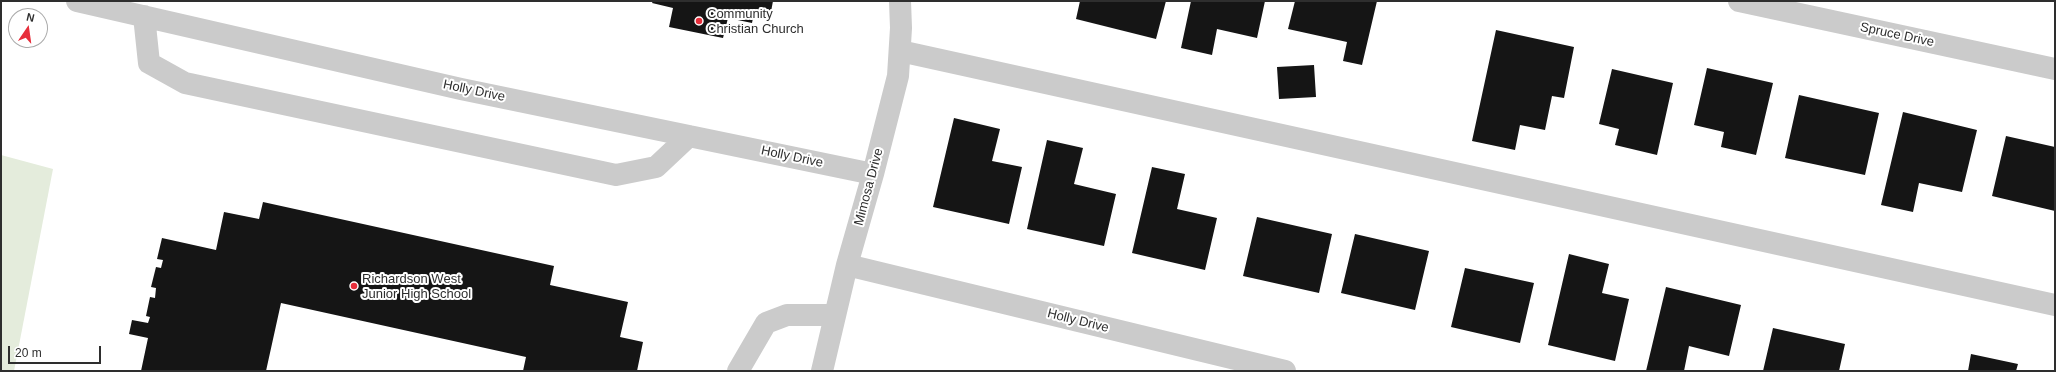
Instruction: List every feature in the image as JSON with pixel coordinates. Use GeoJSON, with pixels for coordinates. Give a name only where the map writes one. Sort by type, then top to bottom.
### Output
{"type":"FeatureCollection","features":[{"type":"Feature","properties":{"kind":"street","name":"Holly Drive"},"geometry":{"type":"LineString","coordinates":[[77,1],[461,89],[873,174]]}},
{"type":"Feature","properties":{"kind":"street","name":"Mimosa Drive"},"geometry":{"type":"LineString","coordinates":[[822,371],[847,265],[873,174],[898,76],[901,28],[900,1]]}},
{"type":"Feature","properties":{"kind":"street","name":"Spruce Drive"},"geometry":{"type":"LineString","coordinates":[[1739,1],[2055,69]]}},
{"type":"Feature","properties":{"kind":"street"},"geometry":{"type":"LineString","coordinates":[[144,16],[149,63],[185,83],[616,175],[656,167],[689,136]]}},
{"type":"Feature","properties":{"kind":"street"},"geometry":{"type":"LineString","coordinates":[[900,51],[2055,305]]}},
{"type":"Feature","properties":{"kind":"street","name":"Holly Drive"},"geometry":{"type":"LineString","coordinates":[[847,265],[1285,371]]}},
{"type":"Feature","properties":{"kind":"street"},"geometry":{"type":"LineString","coordinates":[[738,371],[766,323],[787,315],[835,315]]}},
{"type":"Feature","properties":{"kind":"green space"},"geometry":{"type":"Polygon","coordinates":[[[1,155],[53,169],[14,371],[1,371],[1,155]]]}},
{"type":"Feature","properties":{"kind":"building","name":"Community Christian Church"},"geometry":{"type":"Polygon","coordinates":[[[653,1],[773,1],[770,17],[754,13],[752,23],[728,18],[723,38],[669,27],[673,8],[652,3],[653,1]]]}},
{"type":"Feature","properties":{"kind":"building"},"geometry":{"type":"Polygon","coordinates":[[[1080,1],[1166,1],[1156,39],[1076,19],[1080,1]]]}},
{"type":"Feature","properties":{"kind":"building"},"geometry":{"type":"Polygon","coordinates":[[[1191,1],[1265,1],[1257,38],[1217,29],[1212,55],[1181,48],[1191,1]]]}},
{"type":"Feature","properties":{"kind":"building"},"geometry":{"type":"Polygon","coordinates":[[[1295,1],[1377,1],[1362,65],[1343,61],[1347,42],[1288,29],[1295,1]]]}},
{"type":"Feature","properties":{"kind":"building"},"geometry":{"type":"Polygon","coordinates":[[[1496,30],[1574,47],[1564,98],[1552,96],[1545,130],[1520,125],[1515,150],[1472,141],[1496,30]]]}},
{"type":"Feature","properties":{"kind":"building"},"geometry":{"type":"Polygon","coordinates":[[[1314,65],[1316,97],[1279,99],[1277,67],[1314,65]]]}},
{"type":"Feature","properties":{"kind":"building"},"geometry":{"type":"Polygon","coordinates":[[[1707,68],[1773,83],[1756,155],[1721,147],[1724,132],[1694,125],[1707,68]]]}},
{"type":"Feature","properties":{"kind":"building"},"geometry":{"type":"Polygon","coordinates":[[[1612,69],[1673,83],[1657,155],[1615,145],[1619,129],[1599,124],[1612,69]]]}},
{"type":"Feature","properties":{"kind":"building"},"geometry":{"type":"Polygon","coordinates":[[[1799,95],[1879,113],[1865,175],[1785,158],[1799,95]]]}},
{"type":"Feature","properties":{"kind":"building"},"geometry":{"type":"Polygon","coordinates":[[[1903,112],[1977,130],[1962,192],[1919,183],[1913,212],[1881,205],[1903,112]]]}},
{"type":"Feature","properties":{"kind":"building"},"geometry":{"type":"Polygon","coordinates":[[[954,118],[1000,129],[992,161],[1022,167],[1009,224],[933,207],[954,118]]]}},
{"type":"Feature","properties":{"kind":"building"},"geometry":{"type":"Polygon","coordinates":[[[2006,136],[2055,147],[2055,211],[1992,196],[2006,136]]]}},
{"type":"Feature","properties":{"kind":"building"},"geometry":{"type":"Polygon","coordinates":[[[1047,140],[1083,148],[1074,184],[1116,194],[1104,246],[1027,229],[1047,140]]]}},
{"type":"Feature","properties":{"kind":"building"},"geometry":{"type":"Polygon","coordinates":[[[1152,167],[1185,174],[1177,209],[1217,218],[1205,270],[1132,253],[1152,167]]]}},
{"type":"Feature","properties":{"kind":"building","name":"Richardson West Junior High School"},"geometry":{"type":"Polygon","coordinates":[[[263,202],[554,266],[550,285],[628,302],[620,337],[643,342],[637,371],[523,371],[526,357],[281,303],[266,371],[141,371],[148,338],[129,334],[132,320],[148,323],[150,317],[146,316],[150,297],[155,298],[156,288],[151,287],[156,267],[161,268],[163,260],[157,259],[162,238],[216,250],[224,212],[259,219],[263,202]]]}},
{"type":"Feature","properties":{"kind":"building"},"geometry":{"type":"Polygon","coordinates":[[[1257,217],[1332,234],[1319,293],[1243,276],[1257,217]]]}},
{"type":"Feature","properties":{"kind":"building"},"geometry":{"type":"Polygon","coordinates":[[[1355,234],[1429,251],[1415,310],[1341,293],[1355,234]]]}},
{"type":"Feature","properties":{"kind":"building"},"geometry":{"type":"Polygon","coordinates":[[[1569,254],[1609,264],[1602,293],[1629,299],[1615,361],[1548,345],[1569,254]]]}},
{"type":"Feature","properties":{"kind":"building"},"geometry":{"type":"Polygon","coordinates":[[[1465,268],[1534,283],[1520,343],[1451,327],[1465,268]]]}},
{"type":"Feature","properties":{"kind":"building"},"geometry":{"type":"Polygon","coordinates":[[[1666,287],[1741,305],[1729,356],[1689,346],[1684,371],[1646,371],[1666,287]]]}},
{"type":"Feature","properties":{"kind":"building"},"geometry":{"type":"Polygon","coordinates":[[[1773,328],[1845,344],[1839,371],[1763,371],[1773,328]]]}},
{"type":"Feature","properties":{"kind":"building"},"geometry":{"type":"Polygon","coordinates":[[[1971,354],[2018,364],[2016,371],[1968,371],[1971,354]]]}},
{"type":"Feature","properties":{"kind":"place","name":"Community Christian Church"},"geometry":{"type":"Point","coordinates":[699,21]}},
{"type":"Feature","properties":{"kind":"place","name":"Richardson West Junior High School"},"geometry":{"type":"Point","coordinates":[354,286]}}]}
